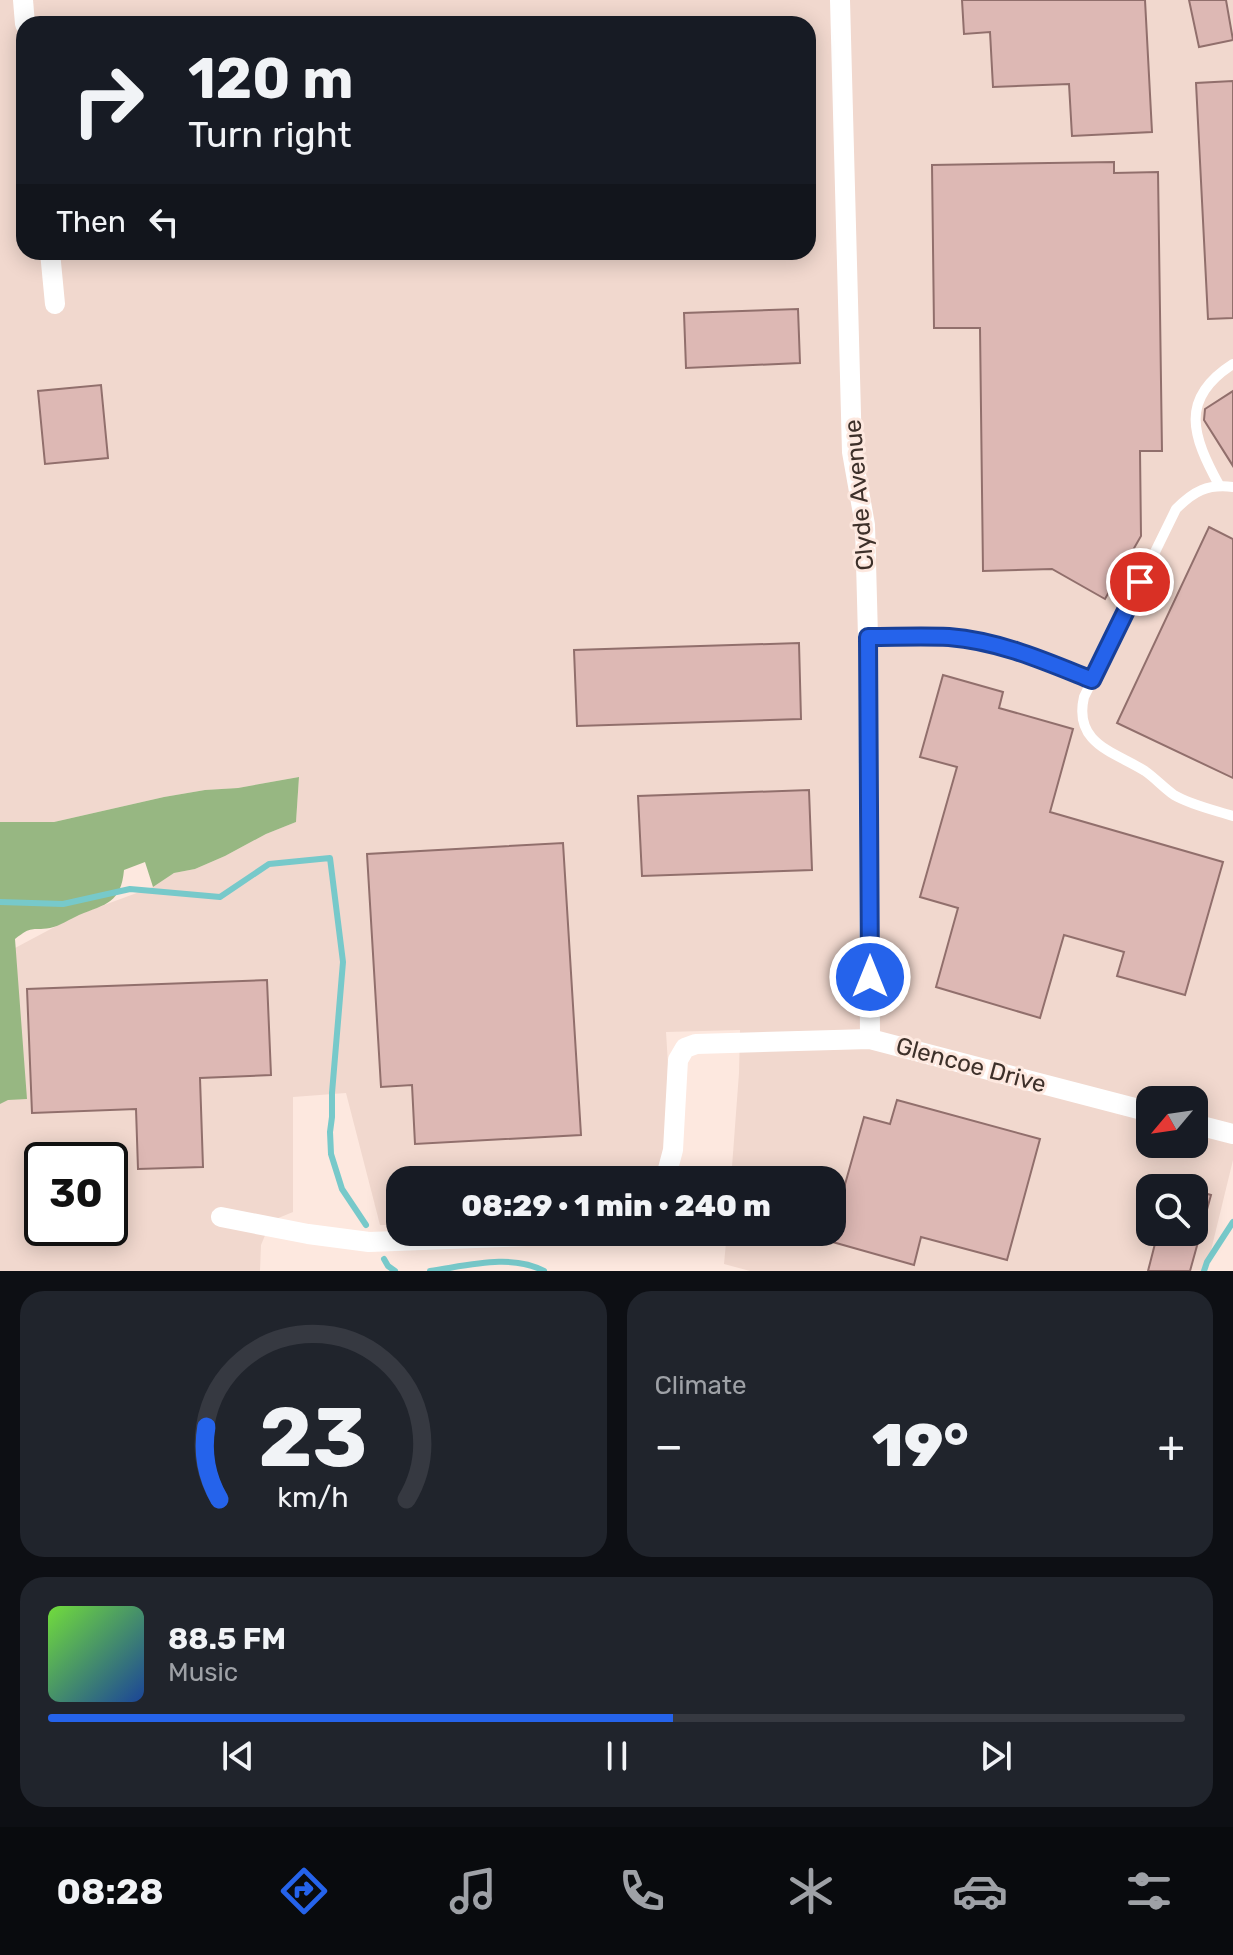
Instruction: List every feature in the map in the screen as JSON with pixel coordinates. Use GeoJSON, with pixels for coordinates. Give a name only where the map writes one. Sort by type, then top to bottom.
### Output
{"type":"FeatureCollection","features":[{"type":"Feature","properties":{"kind":"street","name":"Clyde Avenue"},"geometry":{"type":"LineString","coordinates":[[840,0],[852,452],[865,525],[870,1039]]}},
{"type":"Feature","properties":{"kind":"street"},"geometry":{"type":"LineString","coordinates":[[51,260],[55,304]]}},
{"type":"Feature","properties":{"kind":"street","name":"Glencoe Drive"},"geometry":{"type":"LineString","coordinates":[[669,1166],[673,1150],[678,1060],[685,1048],[696,1044],[870,1039],[1136,1108]]}},
{"type":"Feature","properties":{"kind":"street"},"geometry":{"type":"LineString","coordinates":[[1208,1128],[1233,1134]]}},
{"type":"Feature","properties":{"kind":"street"},"geometry":{"type":"LineString","coordinates":[[221,1217],[308,1234],[386,1241]]}},
{"type":"Feature","properties":{"kind":"lane"},"geometry":{"type":"LineString","coordinates":[[1219,485],[1198,443],[1196,409],[1210,382],[1233,364]]}},
{"type":"Feature","properties":{"kind":"lane"},"geometry":{"type":"LineString","coordinates":[[1233,487],[1219,485],[1202,489],[1176,509],[1092,680],[1082,708],[1083,719],[1095,741],[1104,750],[1146,772],[1177,797],[1233,816]]}},
{"type":"Feature","properties":{"kind":"lane"},"geometry":{"type":"LineString","coordinates":[[868,637],[951,637],[991,644],[1092,680]]}},
{"type":"Feature","properties":{"kind":"shaded area"},"geometry":{"type":"Polygon","coordinates":[[[0,0],[1233,0],[1233,1160],[1206,1271],[750,1271],[724,1264],[726,1246],[846,1246],[846,1166],[732,1166],[740,1030],[666,1032],[664,1166],[386,1166],[386,1225],[380,1225],[346,1093],[293,1097],[293,1212],[271,1221],[261,1245],[260,1271],[0,1271],[0,956],[77,915],[153,887],[174,873],[195,869],[296,822],[299,777],[164,797],[54,822],[0,822],[0,0]]]}},
{"type":"Feature","properties":{"kind":"green space"},"geometry":{"type":"Polygon","coordinates":[[[299,777],[296,822],[195,869],[174,873],[153,887],[145,862],[124,870],[116,896],[104,905],[57,926],[29,930],[15,939],[27,1099],[8,1100],[0,1104],[0,822],[54,822],[164,797],[299,777]]]}},
{"type":"Feature","properties":{"kind":"building"},"geometry":{"type":"Polygon","coordinates":[[[962,0],[1145,0],[1152,132],[1072,136],[1069,84],[993,87],[990,32],[964,34],[962,0]]]}},
{"type":"Feature","properties":{"kind":"building"},"geometry":{"type":"Polygon","coordinates":[[[1189,0],[1226,0],[1233,40],[1199,47],[1189,0]]]}},
{"type":"Feature","properties":{"kind":"building"},"geometry":{"type":"Polygon","coordinates":[[[1233,81],[1233,318],[1208,319],[1196,83],[1233,81]]]}},
{"type":"Feature","properties":{"kind":"building"},"geometry":{"type":"Polygon","coordinates":[[[1114,162],[1114,173],[1158,172],[1162,451],[1140,451],[1141,536],[1105,599],[1052,569],[983,571],[980,328],[934,328],[932,165],[1114,162]]]}},
{"type":"Feature","properties":{"kind":"building"},"geometry":{"type":"Polygon","coordinates":[[[798,309],[800,363],[686,368],[684,313],[798,309]]]}},
{"type":"Feature","properties":{"kind":"building"},"geometry":{"type":"Polygon","coordinates":[[[101,385],[108,458],[45,464],[38,391],[101,385]]]}},
{"type":"Feature","properties":{"kind":"building"},"geometry":{"type":"Polygon","coordinates":[[[1233,391],[1233,466],[1204,420],[1205,409],[1233,391]]]}},
{"type":"Feature","properties":{"kind":"building"},"geometry":{"type":"Polygon","coordinates":[[[1209,527],[1233,539],[1233,778],[1117,723],[1209,527]]]}},
{"type":"Feature","properties":{"kind":"building"},"geometry":{"type":"Polygon","coordinates":[[[799,643],[801,719],[577,726],[574,650],[799,643]]]}},
{"type":"Feature","properties":{"kind":"building"},"geometry":{"type":"Polygon","coordinates":[[[943,675],[1003,692],[999,708],[1073,729],[1050,812],[1223,862],[1185,995],[1117,976],[1124,952],[1064,935],[1040,1018],[936,987],[958,908],[920,897],[957,767],[920,757],[943,675]]]}},
{"type":"Feature","properties":{"kind":"building"},"geometry":{"type":"Polygon","coordinates":[[[809,790],[812,870],[642,876],[638,796],[809,790]]]}},
{"type":"Feature","properties":{"kind":"building"},"geometry":{"type":"Polygon","coordinates":[[[563,843],[581,1135],[415,1144],[412,1085],[381,1087],[367,854],[563,843]]]}},
{"type":"Feature","properties":{"kind":"building"},"geometry":{"type":"Polygon","coordinates":[[[267,980],[271,1075],[200,1078],[203,1167],[138,1169],[136,1109],[32,1113],[27,989],[267,980]]]}},
{"type":"Feature","properties":{"kind":"building"},"geometry":{"type":"Polygon","coordinates":[[[897,1100],[1040,1139],[1007,1260],[921,1237],[914,1265],[846,1246],[846,1181],[864,1117],[890,1124],[897,1100]]]}},
{"type":"Feature","properties":{"kind":"building"},"geometry":{"type":"Polygon","coordinates":[[[1154,1246],[1197,1246],[1190,1271],[1148,1271],[1154,1246]]]}},
{"type":"Feature","properties":{"kind":"waterway"},"geometry":{"type":"LineString","coordinates":[[0,902],[63,904],[130,889],[220,897],[269,864],[330,858],[343,962],[332,1093],[331,1154],[342,1189],[366,1225]]}},
{"type":"Feature","properties":{"kind":"waterway"},"geometry":{"type":"LineString","coordinates":[[1204,1271],[1233,1222]]}},
{"type":"Feature","properties":{"kind":"waterway"},"geometry":{"type":"LineString","coordinates":[[384,1259],[395,1271]]}},
{"type":"Feature","properties":{"kind":"waterway"},"geometry":{"type":"LineString","coordinates":[[430,1271],[503,1262],[544,1271]]}},
{"type":"Feature","properties":{"kind":"route"},"geometry":{"type":"LineString","coordinates":[[870,977],[868,637],[951,637],[991,644],[1092,680],[1140,582]]}}]}
